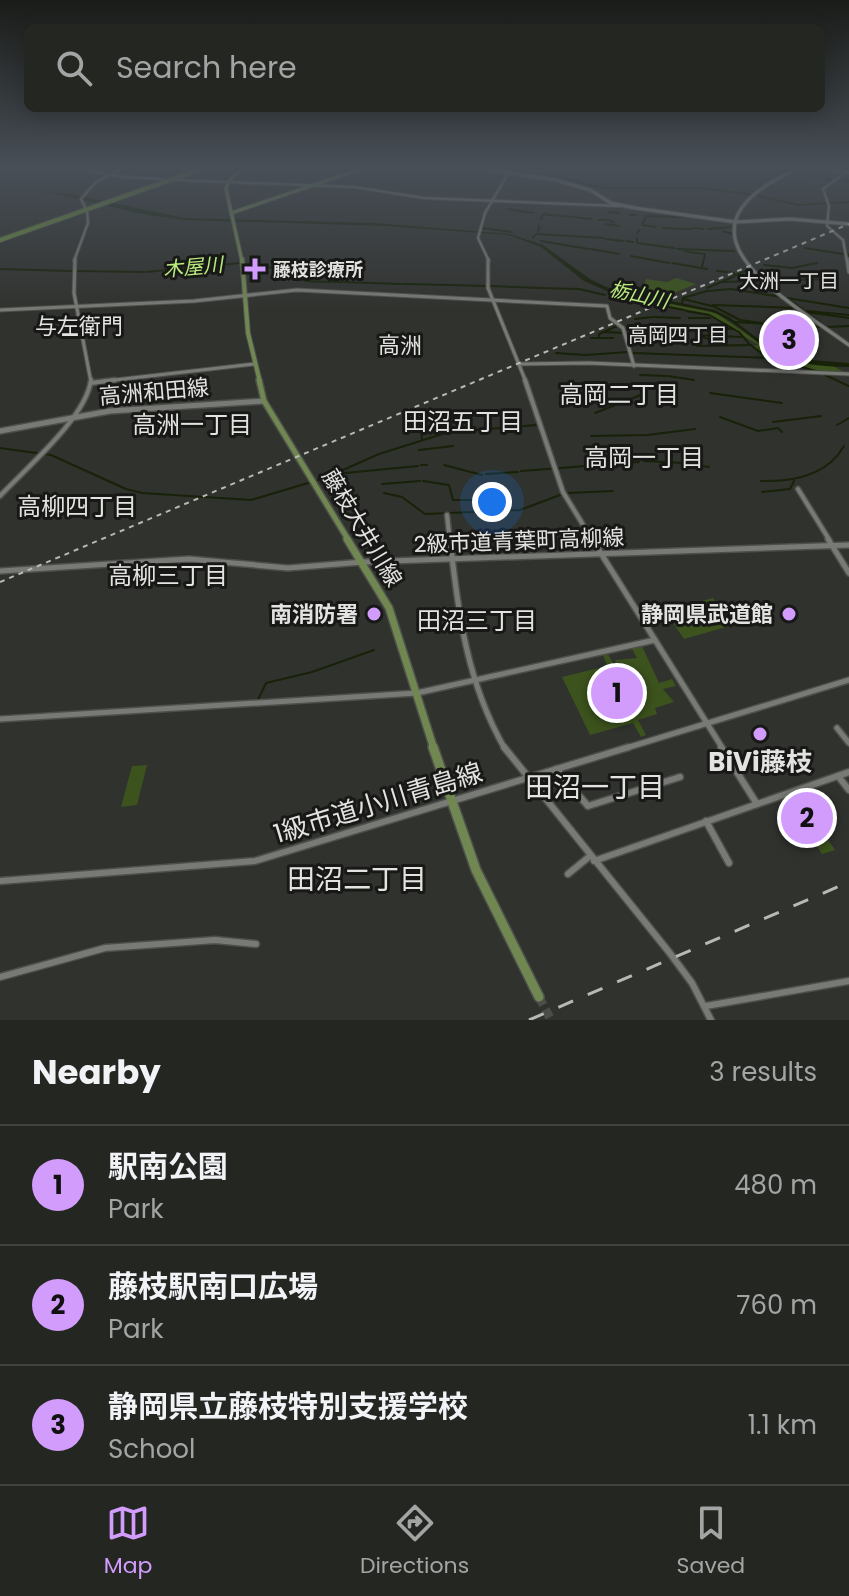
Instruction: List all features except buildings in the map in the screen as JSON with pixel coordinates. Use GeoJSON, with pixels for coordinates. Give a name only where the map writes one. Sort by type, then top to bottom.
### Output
{"type":"FeatureCollection","features":[{"type":"Feature","properties":{"kind":"highway"},"geometry":{"type":"LineString","coordinates":[[0,239],[67,215]]}},
{"type":"Feature","properties":{"kind":"main road","name":"藤枝大井川線"},"geometry":{"type":"LineString","coordinates":[[232,215],[242,257],[254,363],[264,401],[389,608],[450,801],[485,891],[539,997]]}},
{"type":"Feature","properties":{"kind":"main road"},"geometry":{"type":"LineString","coordinates":[[684,215],[736,222],[790,219],[849,224]]}},
{"type":"Feature","properties":{"kind":"main road"},"geometry":{"type":"LineString","coordinates":[[738,215],[735,249],[765,282],[849,345]]}},
{"type":"Feature","properties":{"kind":"main road","name":"高洲和田線"},"geometry":{"type":"LineString","coordinates":[[0,431],[110,411],[264,401]]}},
{"type":"Feature","properties":{"kind":"street"},"geometry":{"type":"LineString","coordinates":[[0,496],[69,419],[87,394],[91,382],[75,305],[73,266],[88,222],[87,215]]}},
{"type":"Feature","properties":{"kind":"street"},"geometry":{"type":"LineString","coordinates":[[485,215],[479,231],[489,260],[487,284],[537,410],[567,501],[757,804]]}},
{"type":"Feature","properties":{"kind":"street"},"geometry":{"type":"LineString","coordinates":[[828,215],[830,230],[844,241],[849,272]]}},
{"type":"Feature","properties":{"kind":"street"},"geometry":{"type":"LineString","coordinates":[[0,310],[300,290],[607,306],[610,318],[623,328],[634,366]]}},
{"type":"Feature","properties":{"kind":"street"},"geometry":{"type":"LineString","coordinates":[[91,382],[254,363]]}},
{"type":"Feature","properties":{"kind":"street"},"geometry":{"type":"LineString","coordinates":[[519,364],[849,374]]}},
{"type":"Feature","properties":{"kind":"street"},"geometry":{"type":"LineString","coordinates":[[798,489],[849,573]]}},
{"type":"Feature","properties":{"kind":"street"},"geometry":{"type":"LineString","coordinates":[[447,515],[462,640],[474,681],[494,730],[528,778],[669,952],[706,1006],[711,1020]]}},
{"type":"Feature","properties":{"kind":"street","name":"2級市道青葉町高柳線"},"geometry":{"type":"LineString","coordinates":[[0,571],[189,559],[288,568],[363,562],[849,545]]}},
{"type":"Feature","properties":{"kind":"street"},"geometry":{"type":"LineString","coordinates":[[0,719],[417,693],[655,640]]}},
{"type":"Feature","properties":{"kind":"street","name":"1級市道小川青島線"},"geometry":{"type":"LineString","coordinates":[[0,881],[234,865],[849,680]]}},
{"type":"Feature","properties":{"kind":"street"},"geometry":{"type":"LineString","coordinates":[[837,728],[849,743]]}},
{"type":"Feature","properties":{"kind":"street"},"geometry":{"type":"LineString","coordinates":[[556,769],[588,806],[680,777]]}},
{"type":"Feature","properties":{"kind":"street"},"geometry":{"type":"LineString","coordinates":[[568,874],[592,858],[849,772]]}},
{"type":"Feature","properties":{"kind":"street"},"geometry":{"type":"LineString","coordinates":[[838,775],[849,790]]}},
{"type":"Feature","properties":{"kind":"street"},"geometry":{"type":"LineString","coordinates":[[706,821],[729,863]]}},
{"type":"Feature","properties":{"kind":"street"},"geometry":{"type":"LineString","coordinates":[[0,977],[105,948],[215,940],[256,944]]}},
{"type":"Feature","properties":{"kind":"street"},"geometry":{"type":"LineString","coordinates":[[706,1006],[849,981]]}},
{"type":"Feature","properties":{"kind":"green space"},"geometry":{"type":"Polygon","coordinates":[[[676,278],[696,284],[669,295],[642,291],[646,279],[667,282],[676,278]]]}},
{"type":"Feature","properties":{"kind":"green space"},"geometry":{"type":"Polygon","coordinates":[[[612,295],[716,313],[759,343],[792,360],[833,366],[846,373],[798,367],[775,359],[710,314],[612,295]]]}},
{"type":"Feature","properties":{"kind":"green space"},"geometry":{"type":"Polygon","coordinates":[[[713,598],[733,625],[684,639],[665,611],[713,598]]]}},
{"type":"Feature","properties":{"kind":"green space"},"geometry":{"type":"Polygon","coordinates":[[[642,646],[659,683],[672,679],[676,686],[663,689],[674,702],[655,708],[657,714],[638,720],[646,735],[641,737],[633,723],[590,735],[562,677],[607,666],[603,655],[608,654],[619,674],[615,660],[637,658],[632,649],[642,646]]]}},
{"type":"Feature","properties":{"kind":"green space"},"geometry":{"type":"Polygon","coordinates":[[[147,765],[137,805],[121,807],[132,766],[147,765]]]}},
{"type":"Feature","properties":{"kind":"green space"},"geometry":{"type":"Polygon","coordinates":[[[797,794],[835,850],[822,854],[786,798],[797,794]]]}},
{"type":"Feature","properties":{"kind":"water","name":"栃山川"},"geometry":{"type":"Polygon","coordinates":[[[146,215],[374,223],[510,234],[543,245],[606,287],[714,310],[729,317],[769,347],[798,359],[849,363],[849,367],[818,365],[787,358],[709,311],[607,291],[584,281],[541,247],[509,235],[386,226],[184,220],[146,215]]]}},
{"type":"Feature","properties":{"kind":"waterway"},"geometry":{"type":"LineString","coordinates":[[541,219],[543,215]]}},
{"type":"Feature","properties":{"kind":"waterway"},"geometry":{"type":"LineString","coordinates":[[551,215],[562,216]]}},
{"type":"Feature","properties":{"kind":"waterway"},"geometry":{"type":"LineString","coordinates":[[630,215],[636,215]]}},
{"type":"Feature","properties":{"kind":"waterway"},"geometry":{"type":"LineString","coordinates":[[564,216],[591,219]]}},
{"type":"Feature","properties":{"kind":"waterway"},"geometry":{"type":"LineString","coordinates":[[647,216],[682,217]]}},
{"type":"Feature","properties":{"kind":"waterway"},"geometry":{"type":"LineString","coordinates":[[646,217],[642,225],[650,226]]}},
{"type":"Feature","properties":{"kind":"waterway"},"geometry":{"type":"LineString","coordinates":[[598,220],[605,220]]}},
{"type":"Feature","properties":{"kind":"waterway"},"geometry":{"type":"LineString","coordinates":[[607,220],[614,222]]}},
{"type":"Feature","properties":{"kind":"waterway"},"geometry":{"type":"LineString","coordinates":[[606,224],[619,226]]}},
{"type":"Feature","properties":{"kind":"waterway"},"geometry":{"type":"LineString","coordinates":[[538,232],[539,226]]}},
{"type":"Feature","properties":{"kind":"waterway"},"geometry":{"type":"LineString","coordinates":[[651,226],[656,227]]}},
{"type":"Feature","properties":{"kind":"waterway"},"geometry":{"type":"LineString","coordinates":[[708,229],[733,227]]}},
{"type":"Feature","properties":{"kind":"waterway"},"geometry":{"type":"LineString","coordinates":[[482,228],[512,232]]}},
{"type":"Feature","properties":{"kind":"waterway"},"geometry":{"type":"LineString","coordinates":[[663,228],[681,229]]}},
{"type":"Feature","properties":{"kind":"waterway"},"geometry":{"type":"LineString","coordinates":[[690,229],[694,228]]}},
{"type":"Feature","properties":{"kind":"waterway"},"geometry":{"type":"LineString","coordinates":[[696,228],[703,229]]}},
{"type":"Feature","properties":{"kind":"waterway"},"geometry":{"type":"LineString","coordinates":[[683,229],[688,229]]}},
{"type":"Feature","properties":{"kind":"waterway"},"geometry":{"type":"LineString","coordinates":[[723,231],[732,234]]}},
{"type":"Feature","properties":{"kind":"waterway"},"geometry":{"type":"LineString","coordinates":[[537,234],[604,238]]}},
{"type":"Feature","properties":{"kind":"waterway"},"geometry":{"type":"LineString","coordinates":[[637,238],[637,243],[674,248]]}},
{"type":"Feature","properties":{"kind":"waterway"},"geometry":{"type":"LineString","coordinates":[[606,239],[623,241]]}},
{"type":"Feature","properties":{"kind":"waterway"},"geometry":{"type":"LineString","coordinates":[[541,241],[576,247]]}},
{"type":"Feature","properties":{"kind":"waterway"},"geometry":{"type":"LineString","coordinates":[[626,241],[633,242]]}},
{"type":"Feature","properties":{"kind":"waterway"},"geometry":{"type":"LineString","coordinates":[[578,247],[588,249]]}},
{"type":"Feature","properties":{"kind":"waterway"},"geometry":{"type":"LineString","coordinates":[[805,248],[848,255]]}},
{"type":"Feature","properties":{"kind":"waterway"},"geometry":{"type":"LineString","coordinates":[[590,249],[602,251]]}},
{"type":"Feature","properties":{"kind":"waterway"},"geometry":{"type":"LineString","coordinates":[[677,249],[734,251]]}},
{"type":"Feature","properties":{"kind":"waterway"},"geometry":{"type":"LineString","coordinates":[[603,251],[619,254]]}},
{"type":"Feature","properties":{"kind":"waterway"},"geometry":{"type":"LineString","coordinates":[[685,251],[695,253]]}},
{"type":"Feature","properties":{"kind":"waterway"},"geometry":{"type":"LineString","coordinates":[[697,253],[705,254],[702,267]]}},
{"type":"Feature","properties":{"kind":"waterway"},"geometry":{"type":"LineString","coordinates":[[848,255],[849,261]]}},
{"type":"Feature","properties":{"kind":"waterway"},"geometry":{"type":"LineString","coordinates":[[631,256],[669,263]]}},
{"type":"Feature","properties":{"kind":"waterway","name":"木屋川"},"geometry":{"type":"LineString","coordinates":[[146,272],[240,263]]}},
{"type":"Feature","properties":{"kind":"waterway"},"geometry":{"type":"LineString","coordinates":[[672,263],[707,269]]}},
{"type":"Feature","properties":{"kind":"waterway"},"geometry":{"type":"LineString","coordinates":[[764,265],[792,268],[817,263]]}},
{"type":"Feature","properties":{"kind":"waterway","name":"木屋川"},"geometry":{"type":"LineString","coordinates":[[245,264],[282,269],[302,280],[343,282]]}},
{"type":"Feature","properties":{"kind":"waterway","name":"木屋川"},"geometry":{"type":"LineString","coordinates":[[0,269],[72,271]]}},
{"type":"Feature","properties":{"kind":"waterway"},"geometry":{"type":"LineString","coordinates":[[730,272],[736,275],[750,269]]}},
{"type":"Feature","properties":{"kind":"waterway","name":"木屋川"},"geometry":{"type":"LineString","coordinates":[[77,271],[144,272]]}},
{"type":"Feature","properties":{"kind":"waterway"},"geometry":{"type":"LineString","coordinates":[[717,271],[727,272]]}},
{"type":"Feature","properties":{"kind":"waterway"},"geometry":{"type":"LineString","coordinates":[[755,281],[830,279],[827,275]]}},
{"type":"Feature","properties":{"kind":"waterway"},"geometry":{"type":"LineString","coordinates":[[723,281],[735,276]]}},
{"type":"Feature","properties":{"kind":"waterway"},"geometry":{"type":"LineString","coordinates":[[739,276],[755,281]]}},
{"type":"Feature","properties":{"kind":"waterway"},"geometry":{"type":"LineString","coordinates":[[707,288],[721,282],[755,281]]}},
{"type":"Feature","properties":{"kind":"waterway","name":"木屋川"},"geometry":{"type":"LineString","coordinates":[[345,282],[369,283]]}},
{"type":"Feature","properties":{"kind":"waterway","name":"木屋川"},"geometry":{"type":"LineString","coordinates":[[371,283],[401,284]]}},
{"type":"Feature","properties":{"kind":"waterway","name":"木屋川"},"geometry":{"type":"LineString","coordinates":[[403,284],[450,285]]}},
{"type":"Feature","properties":{"kind":"waterway","name":"木屋川"},"geometry":{"type":"LineString","coordinates":[[452,285],[486,286]]}},
{"type":"Feature","properties":{"kind":"waterway","name":"木屋川"},"geometry":{"type":"LineString","coordinates":[[490,286],[516,287]]}},
{"type":"Feature","properties":{"kind":"waterway","name":"木屋川"},"geometry":{"type":"LineString","coordinates":[[518,287],[539,288]]}},
{"type":"Feature","properties":{"kind":"waterway","name":"木屋川"},"geometry":{"type":"LineString","coordinates":[[541,288],[579,289],[605,295]]}},
{"type":"Feature","properties":{"kind":"waterway"},"geometry":{"type":"LineString","coordinates":[[682,303],[683,298],[707,291],[731,289],[781,297]]}},
{"type":"Feature","properties":{"kind":"waterway"},"geometry":{"type":"LineString","coordinates":[[787,298],[849,308]]}},
{"type":"Feature","properties":{"kind":"waterway"},"geometry":{"type":"LineString","coordinates":[[683,299],[712,306]]}},
{"type":"Feature","properties":{"kind":"waterway"},"geometry":{"type":"LineString","coordinates":[[791,301],[806,312],[849,318]]}},
{"type":"Feature","properties":{"kind":"waterway"},"geometry":{"type":"LineString","coordinates":[[713,305],[795,308]]}},
{"type":"Feature","properties":{"kind":"waterway","name":"栃山川"},"geometry":{"type":"LineString","coordinates":[[663,306],[684,310]]}},
{"type":"Feature","properties":{"kind":"waterway"},"geometry":{"type":"LineString","coordinates":[[713,306],[740,320],[761,323]]}},
{"type":"Feature","properties":{"kind":"waterway"},"geometry":{"type":"LineString","coordinates":[[686,311],[709,315]]}},
{"type":"Feature","properties":{"kind":"waterway"},"geometry":{"type":"LineString","coordinates":[[807,311],[849,315]]}},
{"type":"Feature","properties":{"kind":"waterway"},"geometry":{"type":"LineString","coordinates":[[809,314],[826,327]]}},
{"type":"Feature","properties":{"kind":"waterway"},"geometry":{"type":"LineString","coordinates":[[711,316],[739,332],[750,345]]}},
{"type":"Feature","properties":{"kind":"waterway","name":"栃山川"},"geometry":{"type":"LineString","coordinates":[[635,319],[652,317]]}},
{"type":"Feature","properties":{"kind":"waterway","name":"栃山川"},"geometry":{"type":"LineString","coordinates":[[654,317],[680,318]]}},
{"type":"Feature","properties":{"kind":"waterway"},"geometry":{"type":"LineString","coordinates":[[689,318],[710,318]]}},
{"type":"Feature","properties":{"kind":"waterway"},"geometry":{"type":"LineString","coordinates":[[734,322],[820,327]]}},
{"type":"Feature","properties":{"kind":"waterway"},"geometry":{"type":"LineString","coordinates":[[599,338],[599,334],[617,326]]}},
{"type":"Feature","properties":{"kind":"waterway"},"geometry":{"type":"LineString","coordinates":[[658,326],[691,327]]}},
{"type":"Feature","properties":{"kind":"waterway"},"geometry":{"type":"LineString","coordinates":[[826,327],[849,326]]}},
{"type":"Feature","properties":{"kind":"waterway"},"geometry":{"type":"LineString","coordinates":[[694,327],[714,328]]}},
{"type":"Feature","properties":{"kind":"waterway"},"geometry":{"type":"LineString","coordinates":[[826,327],[830,330]]}},
{"type":"Feature","properties":{"kind":"waterway"},"geometry":{"type":"LineString","coordinates":[[718,328],[733,329]]}},
{"type":"Feature","properties":{"kind":"waterway"},"geometry":{"type":"LineString","coordinates":[[604,332],[646,334]]}},
{"type":"Feature","properties":{"kind":"waterway"},"geometry":{"type":"LineString","coordinates":[[723,344],[697,335],[741,337]]}},
{"type":"Feature","properties":{"kind":"waterway"},"geometry":{"type":"LineString","coordinates":[[591,338],[599,338]]}},
{"type":"Feature","properties":{"kind":"waterway"},"geometry":{"type":"LineString","coordinates":[[599,338],[613,338]]}},
{"type":"Feature","properties":{"kind":"waterway"},"geometry":{"type":"LineString","coordinates":[[697,346],[751,345]]}},
{"type":"Feature","properties":{"kind":"waterway"},"geometry":{"type":"LineString","coordinates":[[752,346],[765,356]]}},
{"type":"Feature","properties":{"kind":"waterway"},"geometry":{"type":"LineString","coordinates":[[556,353],[585,355],[628,352]]}},
{"type":"Feature","properties":{"kind":"waterway"},"geometry":{"type":"LineString","coordinates":[[633,353],[769,358]]}},
{"type":"Feature","properties":{"kind":"waterway"},"geometry":{"type":"LineString","coordinates":[[771,358],[819,372]]}},
{"type":"Feature","properties":{"kind":"waterway"},"geometry":{"type":"LineString","coordinates":[[640,375],[666,376]]}},
{"type":"Feature","properties":{"kind":"waterway"},"geometry":{"type":"LineString","coordinates":[[825,375],[849,386]]}},
{"type":"Feature","properties":{"kind":"waterway"},"geometry":{"type":"LineString","coordinates":[[668,376],[694,380]]}},
{"type":"Feature","properties":{"kind":"waterway"},"geometry":{"type":"LineString","coordinates":[[710,393],[782,403]]}},
{"type":"Feature","properties":{"kind":"waterway"},"geometry":{"type":"LineString","coordinates":[[595,413],[643,394]]}},
{"type":"Feature","properties":{"kind":"waterway"},"geometry":{"type":"LineString","coordinates":[[422,440],[420,422],[468,415]]}},
{"type":"Feature","properties":{"kind":"waterway"},"geometry":{"type":"LineString","coordinates":[[773,422],[821,416]]}},
{"type":"Feature","properties":{"kind":"waterway"},"geometry":{"type":"LineString","coordinates":[[720,417],[758,431],[778,428],[782,432]]}},
{"type":"Feature","properties":{"kind":"waterway"},"geometry":{"type":"LineString","coordinates":[[837,425],[849,418]]}},
{"type":"Feature","properties":{"kind":"waterway"},"geometry":{"type":"LineString","coordinates":[[0,448],[51,455],[126,489],[142,493],[251,500],[325,478],[379,454],[449,432],[537,425]]}},
{"type":"Feature","properties":{"kind":"waterway"},"geometry":{"type":"LineString","coordinates":[[591,436],[647,435],[695,429]]}},
{"type":"Feature","properties":{"kind":"waterway"},"geometry":{"type":"LineString","coordinates":[[419,450],[453,446]]}},
{"type":"Feature","properties":{"kind":"waterway"},"geometry":{"type":"LineString","coordinates":[[761,481],[797,478],[819,471],[844,446]]}},
{"type":"Feature","properties":{"kind":"waterway"},"geometry":{"type":"LineString","coordinates":[[644,461],[684,463]]}},
{"type":"Feature","properties":{"kind":"waterway"},"geometry":{"type":"LineString","coordinates":[[521,471],[639,462]]}},
{"type":"Feature","properties":{"kind":"waterway"},"geometry":{"type":"LineString","coordinates":[[689,464],[709,467]]}},
{"type":"Feature","properties":{"kind":"waterway"},"geometry":{"type":"LineString","coordinates":[[421,465],[427,465]]}},
{"type":"Feature","properties":{"kind":"waterway"},"geometry":{"type":"LineString","coordinates":[[444,465],[482,475]]}},
{"type":"Feature","properties":{"kind":"waterway"},"geometry":{"type":"LineString","coordinates":[[335,474],[418,466]]}},
{"type":"Feature","properties":{"kind":"waterway"},"geometry":{"type":"LineString","coordinates":[[486,474],[518,472]]}},
{"type":"Feature","properties":{"kind":"waterway"},"geometry":{"type":"LineString","coordinates":[[382,484],[420,481]]}},
{"type":"Feature","properties":{"kind":"waterway"},"geometry":{"type":"LineString","coordinates":[[423,481],[449,485],[453,500],[489,500]]}},
{"type":"Feature","properties":{"kind":"waterway"},"geometry":{"type":"LineString","coordinates":[[762,492],[790,489],[794,481]]}},
{"type":"Feature","properties":{"kind":"waterway"},"geometry":{"type":"LineString","coordinates":[[568,493],[613,491]]}},
{"type":"Feature","properties":{"kind":"waterway"},"geometry":{"type":"LineString","coordinates":[[384,493],[402,497],[425,514],[520,510],[560,495]]}},
{"type":"Feature","properties":{"kind":"waterway"},"geometry":{"type":"LineString","coordinates":[[257,702],[266,683],[312,672],[374,650]]}},
{"type":"Feature","properties":{"kind":"waterway"},"geometry":{"type":"LineString","coordinates":[[631,689],[636,706]]}},
{"type":"Feature","properties":{"kind":"waterway"},"geometry":{"type":"LineString","coordinates":[[0,716],[95,711]]}},
{"type":"Feature","properties":{"kind":"tunnel"},"geometry":{"type":"LineString","coordinates":[[539,997],[551,1020]]}},
{"type":"Feature","properties":{"kind":"railway"},"geometry":{"type":"LineString","coordinates":[[0,582],[849,224]]}},
{"type":"Feature","properties":{"kind":"railway"},"geometry":{"type":"LineString","coordinates":[[529,1020],[849,882]]}},
{"type":"Feature","properties":{"kind":"place","name":"藤枝診療所"},"geometry":{"type":"Point","coordinates":[255,269]}},
{"type":"Feature","properties":{"kind":"place","name":"静岡県立藤枝特別支援学校"},"geometry":{"type":"Point","coordinates":[789,340]}},
{"type":"Feature","properties":{"kind":"place","name":"南消防署"},"geometry":{"type":"Point","coordinates":[374,614]}},
{"type":"Feature","properties":{"kind":"place","name":"静岡県武道館"},"geometry":{"type":"Point","coordinates":[789,614]}},
{"type":"Feature","properties":{"kind":"place","name":"駅南公園"},"geometry":{"type":"Point","coordinates":[617,693]}},
{"type":"Feature","properties":{"kind":"place","name":"BiVi藤枝"},"geometry":{"type":"Point","coordinates":[760,734]}},
{"type":"Feature","properties":{"kind":"place","name":"藤枝駅南口広場"},"geometry":{"type":"Point","coordinates":[807,818]}},
{"type":"Feature","properties":{"kind":"district","name":"大洲一丁目"},"geometry":{"type":"Point","coordinates":[789,281]}},
{"type":"Feature","properties":{"kind":"district","name":"与左衛門"},"geometry":{"type":"Point","coordinates":[79,326]}},
{"type":"Feature","properties":{"kind":"district","name":"高岡四丁目"},"geometry":{"type":"Point","coordinates":[678,335]}},
{"type":"Feature","properties":{"kind":"district","name":"高洲"},"geometry":{"type":"Point","coordinates":[400,345]}},
{"type":"Feature","properties":{"kind":"district","name":"高岡二丁目"},"geometry":{"type":"Point","coordinates":[619,394]}},
{"type":"Feature","properties":{"kind":"district","name":"田沼五丁目"},"geometry":{"type":"Point","coordinates":[463,421]}},
{"type":"Feature","properties":{"kind":"district","name":"高洲一丁目"},"geometry":{"type":"Point","coordinates":[192,424]}},
{"type":"Feature","properties":{"kind":"district","name":"高岡一丁目"},"geometry":{"type":"Point","coordinates":[644,457]}},
{"type":"Feature","properties":{"kind":"district","name":"高柳四丁目"},"geometry":{"type":"Point","coordinates":[77,506]}},
{"type":"Feature","properties":{"kind":"district","name":"高柳三丁目"},"geometry":{"type":"Point","coordinates":[168,575]}},
{"type":"Feature","properties":{"kind":"district","name":"田沼三丁目"},"geometry":{"type":"Point","coordinates":[477,620]}},
{"type":"Feature","properties":{"kind":"district","name":"田沼一丁目"},"geometry":{"type":"Point","coordinates":[595,787]}},
{"type":"Feature","properties":{"kind":"district","name":"田沼二丁目"},"geometry":{"type":"Point","coordinates":[357,879]}}]}
